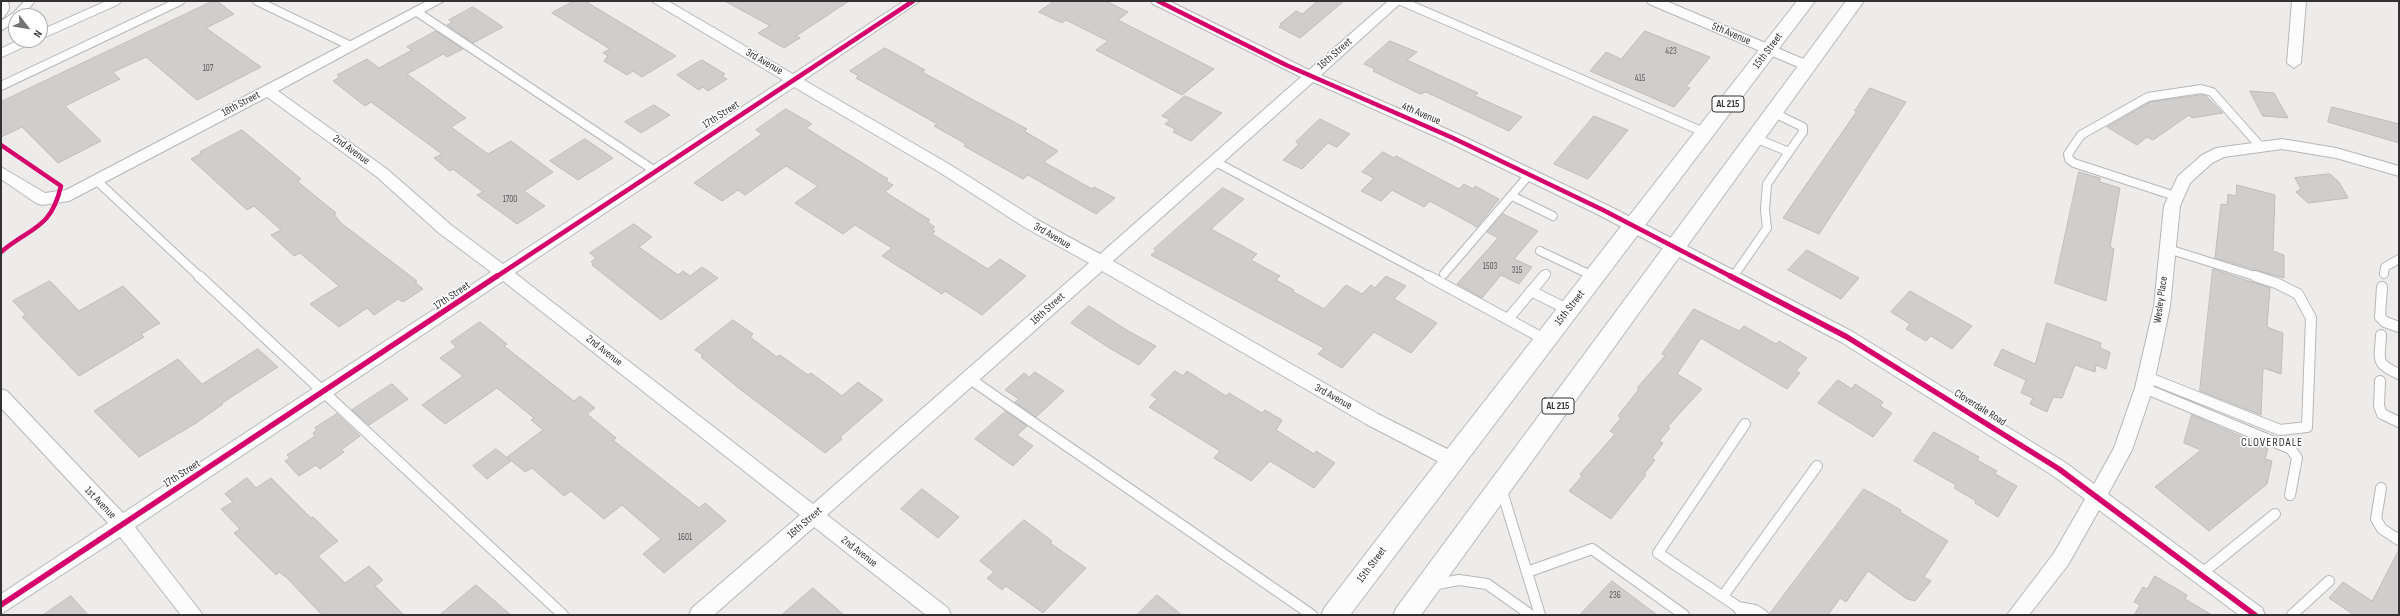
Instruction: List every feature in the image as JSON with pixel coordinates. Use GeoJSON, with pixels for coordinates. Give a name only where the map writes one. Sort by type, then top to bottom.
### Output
{"type":"FeatureCollection","features":[{"type":"Feature","properties":{"kind":"main road","name":"15th Street"},"geometry":{"type":"LineString","coordinates":[[1334,615],[1452,460],[1635,226],[1806,1]]}},
{"type":"Feature","properties":{"kind":"main road","name":"AL 215"},"geometry":{"type":"LineString","coordinates":[[1406,615],[1500,484],[1676,247],[1855,1]]}},
{"type":"Feature","properties":{"kind":"street","name":"18th Street"},"geometry":{"type":"LineString","coordinates":[[1,172],[42,199],[69,195],[437,1]]}},
{"type":"Feature","properties":{"kind":"street","name":"3rd Avenue"},"geometry":{"type":"LineString","coordinates":[[658,1],[794,79],[944,168],[1030,223],[1372,419],[1452,460]]}},
{"type":"Feature","properties":{"kind":"street","name":"4th Avenue"},"geometry":{"type":"LineString","coordinates":[[1158,1],[1310,76],[1453,138],[1676,247]]}},
{"type":"Feature","properties":{"kind":"street","name":"16th Street"},"geometry":{"type":"LineString","coordinates":[[699,615],[970,379],[1214,160],[1396,1]]}},
{"type":"Feature","properties":{"kind":"street","name":"5th Avenue"},"geometry":{"type":"LineString","coordinates":[[1654,1],[1808,66]]}},
{"type":"Feature","properties":{"kind":"street"},"geometry":{"type":"LineString","coordinates":[[2294,62],[2299,1]]}},
{"type":"Feature","properties":{"kind":"street","name":"17th Street"},"geometry":{"type":"LineString","coordinates":[[1,605],[324,393],[908,2]]}},
{"type":"Feature","properties":{"kind":"street","name":"2nd Avenue"},"geometry":{"type":"LineString","coordinates":[[267,90],[382,173],[445,229],[941,615]]}},
{"type":"Feature","properties":{"kind":"street","name":"Wesley Place"},"geometry":{"type":"LineString","coordinates":[[2017,615],[2061,559],[2122,450],[2146,382],[2162,306],[2175,196],[2184,180],[2207,159],[2221,152],[2282,144],[2310,148],[2399,171]]}},
{"type":"Feature","properties":{"kind":"street","name":"Cloverdale Road"},"geometry":{"type":"LineString","coordinates":[[1676,247],[1847,337],[2059,468],[2255,615]]}},
{"type":"Feature","properties":{"kind":"street","name":"1st Avenue"},"geometry":{"type":"LineString","coordinates":[[1,396],[122,525],[193,615]]}},
{"type":"Feature","properties":{"kind":"lane"},"geometry":{"type":"LineString","coordinates":[[1,14],[5,8],[4,1]]}},
{"type":"Feature","properties":{"kind":"lane"},"geometry":{"type":"LineString","coordinates":[[48,31],[116,1]]}},
{"type":"Feature","properties":{"kind":"lane"},"geometry":{"type":"LineString","coordinates":[[1,86],[179,1]]}},
{"type":"Feature","properties":{"kind":"lane"},"geometry":{"type":"LineString","coordinates":[[257,1],[351,46]]}},
{"type":"Feature","properties":{"kind":"lane"},"geometry":{"type":"LineString","coordinates":[[1401,1],[1706,132]]}},
{"type":"Feature","properties":{"kind":"lane"},"geometry":{"type":"LineString","coordinates":[[417,12],[655,171]]}},
{"type":"Feature","properties":{"kind":"lane"},"geometry":{"type":"LineString","coordinates":[[1,46],[9,49]]}},
{"type":"Feature","properties":{"kind":"lane"},"geometry":{"type":"LineString","coordinates":[[1,53],[9,49]]}},
{"type":"Feature","properties":{"kind":"lane"},"geometry":{"type":"LineString","coordinates":[[2175,196],[2074,163],[2069,159],[2068,154],[2081,136],[2140,100],[2181,91],[2202,89],[2212,92],[2260,146]]}},
{"type":"Feature","properties":{"kind":"lane"},"geometry":{"type":"LineString","coordinates":[[1733,277],[1757,245],[1767,228],[1765,210],[1767,184],[1803,132],[1803,127],[1774,113]]}},
{"type":"Feature","properties":{"kind":"lane"},"geometry":{"type":"LineString","coordinates":[[1755,138],[1789,152]]}},
{"type":"Feature","properties":{"kind":"lane"},"geometry":{"type":"LineString","coordinates":[[1214,160],[1546,340]]}},
{"type":"Feature","properties":{"kind":"lane"},"geometry":{"type":"LineString","coordinates":[[1444,274],[1529,175]]}},
{"type":"Feature","properties":{"kind":"lane"},"geometry":{"type":"LineString","coordinates":[[96,180],[563,615]]}},
{"type":"Feature","properties":{"kind":"lane"},"geometry":{"type":"LineString","coordinates":[[1512,196],[1552,216]]}},
{"type":"Feature","properties":{"kind":"lane"},"geometry":{"type":"LineString","coordinates":[[2146,382],[2280,430],[2307,427],[2310,318],[2298,294],[2276,283],[2168,249]]}},
{"type":"Feature","properties":{"kind":"lane"},"geometry":{"type":"LineString","coordinates":[[1540,250],[1595,277]]}},
{"type":"Feature","properties":{"kind":"lane"},"geometry":{"type":"LineString","coordinates":[[2384,274],[2385,267],[2399,259]]}},
{"type":"Feature","properties":{"kind":"lane"},"geometry":{"type":"LineString","coordinates":[[1508,319],[1546,274]]}},
{"type":"Feature","properties":{"kind":"lane"},"geometry":{"type":"LineString","coordinates":[[2382,287],[2380,317],[2385,322],[2399,327]]}},
{"type":"Feature","properties":{"kind":"lane"},"geometry":{"type":"LineString","coordinates":[[1531,291],[1569,310]]}},
{"type":"Feature","properties":{"kind":"lane"},"geometry":{"type":"LineString","coordinates":[[2381,335],[2380,361],[2383,367],[2399,374]]}},
{"type":"Feature","properties":{"kind":"lane"},"geometry":{"type":"LineString","coordinates":[[970,379],[1312,615]]}},
{"type":"Feature","properties":{"kind":"lane"},"geometry":{"type":"LineString","coordinates":[[2380,381],[2379,406],[2382,414],[2399,422]]}},
{"type":"Feature","properties":{"kind":"lane"},"geometry":{"type":"LineString","coordinates":[[2146,382],[2291,449],[2297,458],[2290,495]]}},
{"type":"Feature","properties":{"kind":"lane"},"geometry":{"type":"LineString","coordinates":[[1745,424],[1658,553],[1723,596],[1740,611],[1755,610],[1763,615]]}},
{"type":"Feature","properties":{"kind":"lane"},"geometry":{"type":"LineString","coordinates":[[1723,596],[1817,466]]}},
{"type":"Feature","properties":{"kind":"lane"},"geometry":{"type":"LineString","coordinates":[[1500,484],[1540,615]]}},
{"type":"Feature","properties":{"kind":"lane"},"geometry":{"type":"LineString","coordinates":[[2381,488],[2375,521],[2379,529],[2399,540]]}},
{"type":"Feature","properties":{"kind":"lane"},"geometry":{"type":"LineString","coordinates":[[2201,574],[2275,514]]}},
{"type":"Feature","properties":{"kind":"lane"},"geometry":{"type":"LineString","coordinates":[[1527,572],[1592,549],[1610,560],[1684,615]]}},
{"type":"Feature","properties":{"kind":"lane"},"geometry":{"type":"LineString","coordinates":[[1427,586],[1458,580],[1487,584],[1531,615]]}},
{"type":"Feature","properties":{"kind":"lane"},"geometry":{"type":"LineString","coordinates":[[2292,615],[2329,581]]}},
{"type":"Feature","properties":{"kind":"building"},"geometry":{"type":"Polygon","coordinates":[[[213,1],[217,1],[234,14],[206,28],[261,67],[197,100],[146,57],[113,72],[120,79],[65,106],[101,141],[58,163],[22,127],[1,137],[1,102],[213,1]]]}},
{"type":"Feature","properties":{"kind":"building"},"geometry":{"type":"Polygon","coordinates":[[[574,1],[585,1],[676,56],[642,77],[633,71],[627,75],[604,61],[608,56],[603,53],[610,49],[552,13],[574,1]]]}},
{"type":"Feature","properties":{"kind":"building"},"geometry":{"type":"Polygon","coordinates":[[[725,1],[849,1],[796,36],[800,38],[784,48],[758,33],[770,26],[725,1]]]}},
{"type":"Feature","properties":{"kind":"building"},"geometry":{"type":"Polygon","coordinates":[[[1054,1],[1106,1],[1128,12],[1118,20],[1214,69],[1182,95],[1096,50],[1108,41],[1066,20],[1062,23],[1039,12],[1054,1]]]}},
{"type":"Feature","properties":{"kind":"building"},"geometry":{"type":"Polygon","coordinates":[[[1318,1],[1344,1],[1300,38],[1279,27],[1282,25],[1280,24],[1296,11],[1302,14],[1318,1]]]}},
{"type":"Feature","properties":{"kind":"building"},"geometry":{"type":"Polygon","coordinates":[[[473,7],[503,27],[473,43],[447,25],[453,22],[449,20],[473,7]]]}},
{"type":"Feature","properties":{"kind":"building"},"geometry":{"type":"Polygon","coordinates":[[[436,31],[463,49],[447,57],[443,54],[407,74],[466,118],[451,127],[488,154],[511,141],[553,172],[524,191],[545,206],[517,224],[477,195],[483,192],[453,169],[450,171],[434,158],[442,154],[371,102],[365,106],[333,81],[340,77],[337,75],[367,59],[379,68],[412,50],[407,47],[436,31]]]}},
{"type":"Feature","properties":{"kind":"building"},"geometry":{"type":"Polygon","coordinates":[[[1645,31],[1710,57],[1686,87],[1690,88],[1674,107],[1590,71],[1606,52],[1621,59],[1645,31]]]}},
{"type":"Feature","properties":{"kind":"building"},"geometry":{"type":"Polygon","coordinates":[[[1390,41],[1417,52],[1407,60],[1478,93],[1475,96],[1522,117],[1509,131],[1426,92],[1420,94],[1373,71],[1375,69],[1364,64],[1390,41]]]}},
{"type":"Feature","properties":{"kind":"building"},"geometry":{"type":"Polygon","coordinates":[[[885,48],[925,70],[922,72],[1027,129],[1024,131],[1058,151],[1044,162],[1092,189],[1094,187],[1115,198],[1096,214],[1028,175],[1023,179],[964,146],[966,144],[934,126],[937,124],[856,78],[859,76],[850,71],[885,48]]]}},
{"type":"Feature","properties":{"kind":"building"},"geometry":{"type":"Polygon","coordinates":[[[702,60],[725,74],[722,76],[727,79],[708,91],[703,87],[699,90],[677,75],[702,60]]]}},
{"type":"Feature","properties":{"kind":"building"},"geometry":{"type":"Polygon","coordinates":[[[1870,88],[1906,102],[1819,234],[1783,218],[1857,111],[1855,111],[1870,88]]]}},
{"type":"Feature","properties":{"kind":"building"},"geometry":{"type":"Polygon","coordinates":[[[2250,91],[2274,93],[2288,118],[2263,116],[2250,91]]]}},
{"type":"Feature","properties":{"kind":"building"},"geometry":{"type":"Polygon","coordinates":[[[2201,95],[2206,96],[2223,113],[2192,118],[2189,115],[2153,140],[2147,137],[2137,145],[2107,127],[2150,102],[2201,95]]]}},
{"type":"Feature","properties":{"kind":"building"},"geometry":{"type":"Polygon","coordinates":[[[1185,96],[1222,113],[1191,141],[1173,132],[1175,129],[1165,124],[1170,120],[1162,116],[1185,96]]]}},
{"type":"Feature","properties":{"kind":"building"},"geometry":{"type":"Polygon","coordinates":[[[654,105],[670,115],[641,133],[625,122],[654,105]]]}},
{"type":"Feature","properties":{"kind":"building"},"geometry":{"type":"Polygon","coordinates":[[[2332,107],[2399,124],[2399,143],[2328,122],[2332,107]]]}},
{"type":"Feature","properties":{"kind":"building"},"geometry":{"type":"Polygon","coordinates":[[[786,109],[812,124],[806,128],[888,179],[886,181],[893,185],[885,192],[930,220],[927,222],[935,227],[931,229],[935,231],[932,234],[988,269],[1000,259],[1026,276],[982,315],[945,291],[942,294],[882,256],[892,248],[855,225],[843,234],[795,203],[818,186],[786,166],[745,195],[738,190],[722,201],[694,183],[762,134],[756,130],[786,109]]]}},
{"type":"Feature","properties":{"kind":"building"},"geometry":{"type":"Polygon","coordinates":[[[1594,116],[1628,130],[1588,179],[1554,164],[1594,116]]]}},
{"type":"Feature","properties":{"kind":"building"},"geometry":{"type":"Polygon","coordinates":[[[1320,119],[1350,134],[1337,147],[1328,143],[1302,169],[1283,160],[1299,144],[1296,142],[1320,119]]]}},
{"type":"Feature","properties":{"kind":"building"},"geometry":{"type":"Polygon","coordinates":[[[242,130],[301,179],[297,181],[336,213],[334,214],[341,223],[417,281],[415,282],[423,289],[403,302],[398,299],[374,315],[367,308],[339,327],[310,304],[339,286],[300,253],[294,256],[271,235],[281,230],[254,206],[247,210],[191,159],[202,153],[200,152],[242,130]]]}},
{"type":"Feature","properties":{"kind":"building"},"geometry":{"type":"Polygon","coordinates":[[[585,139],[613,158],[578,180],[550,161],[585,139]]]}},
{"type":"Feature","properties":{"kind":"building"},"geometry":{"type":"Polygon","coordinates":[[[1383,152],[1394,158],[1396,156],[1459,189],[1464,184],[1473,189],[1475,186],[1499,199],[1477,227],[1430,201],[1424,207],[1392,190],[1381,201],[1361,191],[1374,178],[1362,172],[1383,152]]]}},
{"type":"Feature","properties":{"kind":"building"},"geometry":{"type":"Polygon","coordinates":[[[2079,172],[2100,178],[2100,182],[2120,188],[2110,247],[2114,249],[2106,301],[2055,283],[2079,172]]]}},
{"type":"Feature","properties":{"kind":"building"},"geometry":{"type":"Polygon","coordinates":[[[2330,174],[2339,182],[2348,198],[2308,203],[2296,192],[2301,189],[2295,178],[2330,174]]]}},
{"type":"Feature","properties":{"kind":"building"},"geometry":{"type":"Polygon","coordinates":[[[2237,185],[2275,195],[2273,251],[2284,255],[2284,278],[2215,258],[2221,204],[2227,205],[2228,194],[2236,196],[2237,185]]]}},
{"type":"Feature","properties":{"kind":"building"},"geometry":{"type":"Polygon","coordinates":[[[1223,188],[1244,199],[1211,229],[1257,254],[1251,260],[1280,276],[1276,280],[1294,290],[1292,291],[1324,309],[1346,285],[1362,294],[1371,285],[1375,288],[1386,276],[1406,286],[1394,299],[1437,323],[1411,353],[1374,332],[1342,368],[1318,354],[1324,348],[1151,255],[1156,251],[1154,249],[1223,188]]]}},
{"type":"Feature","properties":{"kind":"building"},"geometry":{"type":"Polygon","coordinates":[[[1503,214],[1538,231],[1514,259],[1532,267],[1519,284],[1501,275],[1482,298],[1457,284],[1498,238],[1487,232],[1503,214]]]}},
{"type":"Feature","properties":{"kind":"building"},"geometry":{"type":"Polygon","coordinates":[[[634,224],[652,237],[639,247],[678,275],[683,271],[690,276],[702,267],[718,278],[661,320],[592,265],[594,264],[591,262],[596,258],[590,253],[634,224]]]}},
{"type":"Feature","properties":{"kind":"building"},"geometry":{"type":"Polygon","coordinates":[[[1807,250],[1859,278],[1841,299],[1788,270],[1807,250]]]}},
{"type":"Feature","properties":{"kind":"building"},"geometry":{"type":"Polygon","coordinates":[[[2213,269],[2270,288],[2267,327],[2283,333],[2281,374],[2263,368],[2261,415],[2200,391],[2213,269]]]}},
{"type":"Feature","properties":{"kind":"building"},"geometry":{"type":"Polygon","coordinates":[[[50,281],[79,311],[123,286],[160,323],[141,334],[144,337],[79,376],[22,317],[26,315],[13,301],[50,281]]]}},
{"type":"Feature","properties":{"kind":"building"},"geometry":{"type":"Polygon","coordinates":[[[1910,291],[1972,326],[1952,349],[1931,336],[1926,341],[1906,329],[1910,324],[1891,312],[1910,291]]]}},
{"type":"Feature","properties":{"kind":"building"},"geometry":{"type":"Polygon","coordinates":[[[1089,306],[1130,332],[1156,346],[1139,365],[1111,349],[1071,323],[1089,306]]]}},
{"type":"Feature","properties":{"kind":"building"},"geometry":{"type":"Polygon","coordinates":[[[1694,309],[1739,331],[1744,326],[1776,344],[1779,341],[1807,358],[1796,371],[1800,373],[1787,389],[1701,338],[1677,374],[1702,389],[1668,426],[1670,428],[1659,441],[1663,443],[1652,458],[1655,460],[1644,474],[1646,475],[1611,519],[1569,491],[1582,476],[1580,474],[1615,434],[1610,431],[1621,418],[1618,416],[1639,389],[1637,388],[1665,356],[1662,354],[1694,309]]]}},
{"type":"Feature","properties":{"kind":"building"},"geometry":{"type":"Polygon","coordinates":[[[733,320],[753,334],[750,337],[777,357],[780,355],[808,375],[811,373],[842,396],[858,382],[883,400],[840,437],[842,439],[825,453],[741,390],[701,357],[703,355],[695,350],[733,320]]]}},
{"type":"Feature","properties":{"kind":"building"},"geometry":{"type":"Polygon","coordinates":[[[480,322],[507,344],[504,346],[574,401],[580,396],[595,408],[587,414],[616,438],[613,440],[699,508],[705,503],[726,521],[664,573],[643,554],[661,539],[622,505],[604,519],[571,491],[564,496],[532,468],[525,472],[507,457],[543,430],[531,420],[534,418],[497,388],[445,424],[422,405],[463,376],[440,358],[456,347],[451,342],[480,322]]]}},
{"type":"Feature","properties":{"kind":"building"},"geometry":{"type":"Polygon","coordinates":[[[2047,323],[2101,343],[2100,348],[2110,352],[2106,369],[2096,365],[2095,372],[2075,365],[2062,398],[2053,397],[2047,412],[2030,404],[2033,398],[2021,393],[2026,380],[1994,365],[2002,349],[2035,364],[2047,323]]]}},
{"type":"Feature","properties":{"kind":"building"},"geometry":{"type":"Polygon","coordinates":[[[258,349],[278,367],[222,403],[223,404],[196,423],[139,457],[94,411],[178,359],[202,384],[258,349]]]}},
{"type":"Feature","properties":{"kind":"building"},"geometry":{"type":"Polygon","coordinates":[[[1175,371],[1183,376],[1187,371],[1226,396],[1229,393],[1262,413],[1265,410],[1282,420],[1276,430],[1314,454],[1316,451],[1335,463],[1314,488],[1270,461],[1251,481],[1214,458],[1220,451],[1149,407],[1157,399],[1151,395],[1175,371]]]}},
{"type":"Feature","properties":{"kind":"building"},"geometry":{"type":"Polygon","coordinates":[[[1035,372],[1064,391],[1036,417],[1015,402],[1019,399],[1005,390],[1024,373],[1029,377],[1035,372]]]}},
{"type":"Feature","properties":{"kind":"building"},"geometry":{"type":"Polygon","coordinates":[[[1838,380],[1852,389],[1855,384],[1883,402],[1880,406],[1892,413],[1873,437],[1818,403],[1838,380]]]}},
{"type":"Feature","properties":{"kind":"building"},"geometry":{"type":"Polygon","coordinates":[[[392,384],[408,399],[369,425],[352,410],[392,384]]]}},
{"type":"Feature","properties":{"kind":"building"},"geometry":{"type":"Polygon","coordinates":[[[1006,411],[1027,426],[1017,435],[1033,446],[1013,466],[975,439],[1006,411]]]}},
{"type":"Feature","properties":{"kind":"building"},"geometry":{"type":"Polygon","coordinates":[[[337,414],[360,436],[341,450],[344,452],[320,469],[316,465],[299,476],[285,461],[290,458],[287,455],[315,436],[313,433],[317,430],[315,428],[337,414]]]}},
{"type":"Feature","properties":{"kind":"building"},"geometry":{"type":"Polygon","coordinates":[[[2192,415],[2268,448],[2265,459],[2272,461],[2267,484],[2209,531],[2155,487],[2201,450],[2184,443],[2192,415]]]}},
{"type":"Feature","properties":{"kind":"building"},"geometry":{"type":"Polygon","coordinates":[[[1934,432],[1979,457],[1977,460],[1997,471],[1995,474],[2017,486],[1998,517],[1975,503],[1976,501],[1954,488],[1956,485],[1914,461],[1934,432]]]}},
{"type":"Feature","properties":{"kind":"building"},"geometry":{"type":"Polygon","coordinates":[[[496,449],[511,461],[487,479],[473,466],[496,449]]]}},
{"type":"Feature","properties":{"kind":"building"},"geometry":{"type":"Polygon","coordinates":[[[247,478],[256,488],[271,478],[311,518],[313,517],[338,541],[318,556],[345,583],[369,566],[383,580],[375,586],[404,615],[322,615],[287,578],[279,572],[276,575],[234,533],[240,529],[221,509],[233,502],[225,494],[247,478]]]}},
{"type":"Feature","properties":{"kind":"building"},"geometry":{"type":"Polygon","coordinates":[[[922,489],[959,517],[938,538],[901,509],[922,489]]]}},
{"type":"Feature","properties":{"kind":"building"},"geometry":{"type":"Polygon","coordinates":[[[1864,489],[1901,510],[1900,512],[1948,541],[1924,577],[1931,581],[1915,601],[1907,599],[1868,571],[1846,602],[1840,598],[1828,615],[1769,615],[1864,489]]]}},
{"type":"Feature","properties":{"kind":"building"},"geometry":{"type":"Polygon","coordinates":[[[1024,520],[1052,541],[1050,543],[1086,568],[1043,613],[1006,586],[1002,590],[987,578],[994,572],[980,561],[1024,520]]]}},
{"type":"Feature","properties":{"kind":"building"},"geometry":{"type":"Polygon","coordinates":[[[2399,550],[2399,615],[2354,615],[2329,598],[2343,582],[2372,601],[2399,550]]]}},
{"type":"Feature","properties":{"kind":"building"},"geometry":{"type":"Polygon","coordinates":[[[2155,576],[2187,595],[2185,599],[2212,615],[2134,615],[2140,605],[2134,602],[2143,587],[2147,589],[2155,576]]]}},
{"type":"Feature","properties":{"kind":"building"},"geometry":{"type":"Polygon","coordinates":[[[1612,581],[1657,615],[1580,615],[1612,581]]]}},
{"type":"Feature","properties":{"kind":"building"},"geometry":{"type":"Polygon","coordinates":[[[476,585],[511,615],[440,615],[476,585]]]}},
{"type":"Feature","properties":{"kind":"building"},"geometry":{"type":"Polygon","coordinates":[[[813,588],[844,615],[782,615],[813,588]]]}},
{"type":"Feature","properties":{"kind":"building"},"geometry":{"type":"Polygon","coordinates":[[[1157,595],[1182,615],[1137,615],[1157,595]]]}},
{"type":"Feature","properties":{"kind":"building"},"geometry":{"type":"Polygon","coordinates":[[[71,596],[88,615],[43,615],[71,596]]]}},
{"type":"Feature","properties":{"kind":"cycle path"},"geometry":{"type":"LineString","coordinates":[[1,605],[913,1]]}},
{"type":"Feature","properties":{"kind":"cycle path"},"geometry":{"type":"LineString","coordinates":[[1158,1],[1286,65],[1453,138],[1603,210],[1847,337],[2059,469],[2255,615]]}},
{"type":"Feature","properties":{"kind":"cycle path"},"geometry":{"type":"LineString","coordinates":[[1,145],[58,182],[61,186],[58,201],[47,220],[1,252]]}},
{"type":"Feature","properties":{"kind":"district","name":"CLOVERDALE"},"geometry":{"type":"Point","coordinates":[2272,443]}}]}
